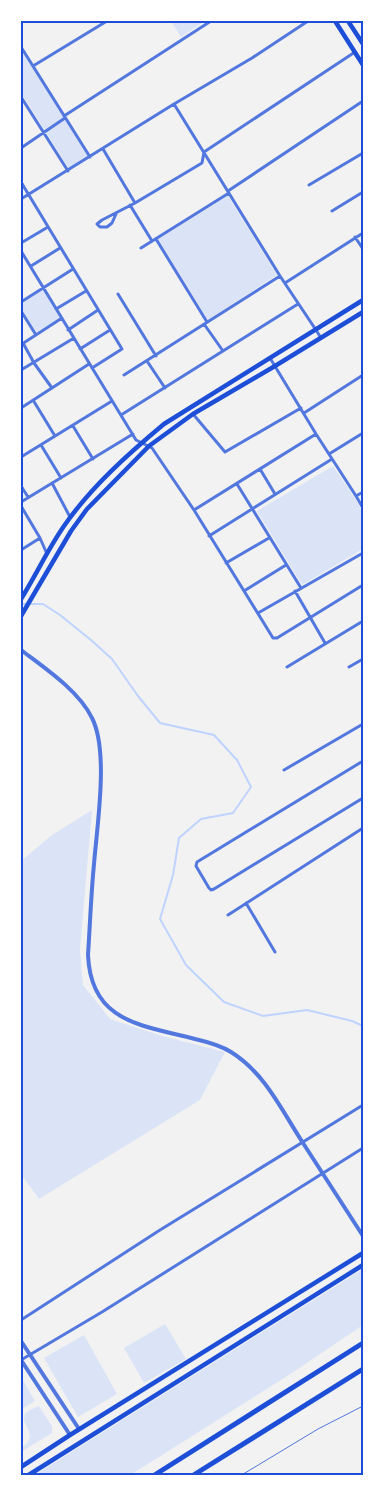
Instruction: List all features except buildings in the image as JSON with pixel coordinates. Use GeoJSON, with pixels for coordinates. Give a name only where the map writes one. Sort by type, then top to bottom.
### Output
{"type":"FeatureCollection","features":[{"type":"Feature","properties":{"kind":"highway"},"geometry":{"type":"LineString","coordinates":[[153,1476],[363,1343]]}},
{"type":"Feature","properties":{"kind":"highway"},"geometry":{"type":"LineString","coordinates":[[192,1476],[363,1369]]}},
{"type":"Feature","properties":{"kind":"main road"},"geometry":{"type":"LineString","coordinates":[[335,21],[363,65]]}},
{"type":"Feature","properties":{"kind":"main road"},"geometry":{"type":"LineString","coordinates":[[348,21],[363,44]]}},
{"type":"Feature","properties":{"kind":"main road"},"geometry":{"type":"LineString","coordinates":[[21,600],[70,517],[91,492],[141,443],[164,424],[363,300]]}},
{"type":"Feature","properties":{"kind":"main road"},"geometry":{"type":"LineString","coordinates":[[21,616],[71,532],[87,509],[148,446],[193,414],[363,312]]}},
{"type":"Feature","properties":{"kind":"main road"},"geometry":{"type":"LineString","coordinates":[[21,1467],[363,1253]]}},
{"type":"Feature","properties":{"kind":"main road"},"geometry":{"type":"LineString","coordinates":[[27,1476],[363,1265]]}},
{"type":"Feature","properties":{"kind":"main road"},"geometry":{"type":"LineString","coordinates":[[163,1377],[169,1386]]}},
{"type":"Feature","properties":{"kind":"street"},"geometry":{"type":"LineString","coordinates":[[33,66],[108,21]]}},
{"type":"Feature","properties":{"kind":"street"},"geometry":{"type":"LineString","coordinates":[[21,148],[211,21]]}},
{"type":"Feature","properties":{"kind":"street"},"geometry":{"type":"LineString","coordinates":[[21,199],[252,58],[308,21]]}},
{"type":"Feature","properties":{"kind":"street"},"geometry":{"type":"LineString","coordinates":[[22,48],[90,156]]}},
{"type":"Feature","properties":{"kind":"street"},"geometry":{"type":"LineString","coordinates":[[116,214],[107,227],[100,227],[97,224],[202,163],[204,152],[355,52]]}},
{"type":"Feature","properties":{"kind":"street"},"geometry":{"type":"LineString","coordinates":[[21,97],[23,104],[68,171]]}},
{"type":"Feature","properties":{"kind":"street"},"geometry":{"type":"LineString","coordinates":[[141,248],[363,102]]}},
{"type":"Feature","properties":{"kind":"street"},"geometry":{"type":"LineString","coordinates":[[174,104],[320,338]]}},
{"type":"Feature","properties":{"kind":"street"},"geometry":{"type":"LineString","coordinates":[[103,149],[135,203]]}},
{"type":"Feature","properties":{"kind":"street"},"geometry":{"type":"LineString","coordinates":[[309,185],[363,153]]}},
{"type":"Feature","properties":{"kind":"street"},"geometry":{"type":"LineString","coordinates":[[21,182],[122,349],[52,388],[21,408]]}},
{"type":"Feature","properties":{"kind":"street"},"geometry":{"type":"LineString","coordinates":[[332,211],[363,192]]}},
{"type":"Feature","properties":{"kind":"street"},"geometry":{"type":"LineString","coordinates":[[130,205],[154,240],[222,351]]}},
{"type":"Feature","properties":{"kind":"street"},"geometry":{"type":"LineString","coordinates":[[21,243],[48,227]]}},
{"type":"Feature","properties":{"kind":"street"},"geometry":{"type":"LineString","coordinates":[[285,283],[363,233]]}},
{"type":"Feature","properties":{"kind":"street"},"geometry":{"type":"LineString","coordinates":[[356,237],[363,249]]}},
{"type":"Feature","properties":{"kind":"street"},"geometry":{"type":"LineString","coordinates":[[31,266],[60,248]]}},
{"type":"Feature","properties":{"kind":"street"},"geometry":{"type":"LineString","coordinates":[[21,252],[136,440],[152,448],[194,510],[273,638],[275,639],[363,585]]}},
{"type":"Feature","properties":{"kind":"street"},"geometry":{"type":"LineString","coordinates":[[21,302],[73,269]]}},
{"type":"Feature","properties":{"kind":"street"},"geometry":{"type":"LineString","coordinates":[[124,375],[280,276]]}},
{"type":"Feature","properties":{"kind":"street"},"geometry":{"type":"LineString","coordinates":[[56,309],[86,290]]}},
{"type":"Feature","properties":{"kind":"street"},"geometry":{"type":"LineString","coordinates":[[118,294],[156,356]]}},
{"type":"Feature","properties":{"kind":"street"},"geometry":{"type":"LineString","coordinates":[[121,414],[298,304]]}},
{"type":"Feature","properties":{"kind":"street"},"geometry":{"type":"LineString","coordinates":[[68,330],[98,310]]}},
{"type":"Feature","properties":{"kind":"street"},"geometry":{"type":"LineString","coordinates":[[21,311],[36,335]]}},
{"type":"Feature","properties":{"kind":"street"},"geometry":{"type":"LineString","coordinates":[[52,388],[22,344],[62,318]]}},
{"type":"Feature","properties":{"kind":"street"},"geometry":{"type":"LineString","coordinates":[[80,349],[110,330]]}},
{"type":"Feature","properties":{"kind":"street"},"geometry":{"type":"LineString","coordinates":[[21,370],[74,338]]}},
{"type":"Feature","properties":{"kind":"street"},"geometry":{"type":"LineString","coordinates":[[270,358],[363,508]]}},
{"type":"Feature","properties":{"kind":"street"},"geometry":{"type":"LineString","coordinates":[[147,361],[165,388]]}},
{"type":"Feature","properties":{"kind":"street"},"geometry":{"type":"LineString","coordinates":[[304,413],[363,375]]}},
{"type":"Feature","properties":{"kind":"street"},"geometry":{"type":"LineString","coordinates":[[33,400],[55,436]]}},
{"type":"Feature","properties":{"kind":"street"},"geometry":{"type":"LineString","coordinates":[[21,457],[112,401]]}},
{"type":"Feature","properties":{"kind":"street"},"geometry":{"type":"LineString","coordinates":[[193,414],[225,452],[301,408]]}},
{"type":"Feature","properties":{"kind":"street"},"geometry":{"type":"LineString","coordinates":[[73,426],[92,459]]}},
{"type":"Feature","properties":{"kind":"street"},"geometry":{"type":"LineString","coordinates":[[329,454],[363,433]]}},
{"type":"Feature","properties":{"kind":"street"},"geometry":{"type":"LineString","coordinates":[[21,502],[133,434]]}},
{"type":"Feature","properties":{"kind":"street"},"geometry":{"type":"LineString","coordinates":[[194,510],[316,434]]}},
{"type":"Feature","properties":{"kind":"street"},"geometry":{"type":"LineString","coordinates":[[41,445],[61,478]]}},
{"type":"Feature","properties":{"kind":"street"},"geometry":{"type":"LineString","coordinates":[[209,536],[332,459]]}},
{"type":"Feature","properties":{"kind":"street"},"geometry":{"type":"LineString","coordinates":[[260,469],[275,494]]}},
{"type":"Feature","properties":{"kind":"street"},"geometry":{"type":"LineString","coordinates":[[52,483],[70,517]]}},
{"type":"Feature","properties":{"kind":"street"},"geometry":{"type":"LineString","coordinates":[[237,484],[300,588]]}},
{"type":"Feature","properties":{"kind":"street"},"geometry":{"type":"LineString","coordinates":[[21,486],[28,497]]}},
{"type":"Feature","properties":{"kind":"street"},"geometry":{"type":"LineString","coordinates":[[356,496],[363,492]]}},
{"type":"Feature","properties":{"kind":"street"},"geometry":{"type":"LineString","coordinates":[[21,506],[47,554]]}},
{"type":"Feature","properties":{"kind":"street"},"geometry":{"type":"LineString","coordinates":[[21,550],[40,538]]}},
{"type":"Feature","properties":{"kind":"street"},"geometry":{"type":"LineString","coordinates":[[226,563],[269,538]]}},
{"type":"Feature","properties":{"kind":"street"},"geometry":{"type":"LineString","coordinates":[[258,614],[363,553]]}},
{"type":"Feature","properties":{"kind":"street"},"geometry":{"type":"LineString","coordinates":[[244,591],[286,565]]}},
{"type":"Feature","properties":{"kind":"street"},"geometry":{"type":"LineString","coordinates":[[295,591],[325,643]]}},
{"type":"Feature","properties":{"kind":"street"},"geometry":{"type":"LineString","coordinates":[[287,667],[363,620]]}},
{"type":"Feature","properties":{"kind":"street"},"geometry":{"type":"LineString","coordinates":[[21,650],[75,694],[92,717],[98,732],[100,781],[88,955],[90,976],[100,998],[118,1016],[144,1026],[216,1045],[230,1051],[255,1071],[363,1236]]}},
{"type":"Feature","properties":{"kind":"street"},"geometry":{"type":"LineString","coordinates":[[349,667],[363,660]]}},
{"type":"Feature","properties":{"kind":"street"},"geometry":{"type":"LineString","coordinates":[[284,770],[363,724]]}},
{"type":"Feature","properties":{"kind":"street"},"geometry":{"type":"LineString","coordinates":[[363,761],[197,862],[196,866],[211,890],[363,798]]}},
{"type":"Feature","properties":{"kind":"street"},"geometry":{"type":"LineString","coordinates":[[228,915],[363,828]]}},
{"type":"Feature","properties":{"kind":"street"},"geometry":{"type":"LineString","coordinates":[[246,903],[275,952]]}},
{"type":"Feature","properties":{"kind":"street"},"geometry":{"type":"LineString","coordinates":[[21,1320],[160,1230],[363,1105]]}},
{"type":"Feature","properties":{"kind":"street"},"geometry":{"type":"LineString","coordinates":[[70,1435],[21,1360],[31,1356],[363,1148]]}},
{"type":"Feature","properties":{"kind":"street"},"geometry":{"type":"LineString","coordinates":[[21,1341],[79,1429]]}},
{"type":"Feature","properties":{"kind":"lane"},"geometry":{"type":"LineString","coordinates":[[240,1476],[318,1429],[363,1406]]}},
{"type":"Feature","properties":{"kind":"shaded area"},"geometry":{"type":"Polygon","coordinates":[[[171,21],[205,21],[181,37],[171,21]]]}},
{"type":"Feature","properties":{"kind":"shaded area"},"geometry":{"type":"Polygon","coordinates":[[[23,50],[88,156],[69,169],[21,93],[21,51],[23,50]]]}},
{"type":"Feature","properties":{"kind":"shaded area"},"geometry":{"type":"Polygon","coordinates":[[[228,196],[277,275],[208,320],[158,239],[228,196]]]}},
{"type":"Feature","properties":{"kind":"shaded area"},"geometry":{"type":"Polygon","coordinates":[[[43,289],[61,318],[36,332],[21,309],[21,303],[43,289]]]}},
{"type":"Feature","properties":{"kind":"shaded area"},"geometry":{"type":"Polygon","coordinates":[[[333,466],[363,513],[363,549],[302,585],[257,511],[333,466]]]}},
{"type":"Feature","properties":{"kind":"shaded area"},"geometry":{"type":"Polygon","coordinates":[[[92,810],[80,950],[83,985],[110,1019],[162,1036],[225,1052],[200,1100],[39,1199],[21,1174],[21,861],[52,835],[92,810]]]}},
{"type":"Feature","properties":{"kind":"shaded area"},"geometry":{"type":"Polygon","coordinates":[[[363,1269],[363,1325],[292,1373],[130,1476],[33,1476],[363,1269]]]}},
{"type":"Feature","properties":{"kind":"shaded area"},"geometry":{"type":"Polygon","coordinates":[[[165,1324],[186,1359],[144,1383],[124,1348],[165,1324]]]}},
{"type":"Feature","properties":{"kind":"shaded area"},"geometry":{"type":"Polygon","coordinates":[[[84,1335],[117,1394],[78,1417],[44,1358],[84,1335]]]}},
{"type":"Feature","properties":{"kind":"shaded area"},"geometry":{"type":"Polygon","coordinates":[[[21,1377],[35,1401],[22,1409],[21,1409],[21,1377]]]}},
{"type":"Feature","properties":{"kind":"shaded area"},"geometry":{"type":"Polygon","coordinates":[[[39,1406],[52,1426],[52,1433],[21,1452],[21,1448],[30,1438],[24,1416],[28,1411],[39,1406]]]}},
{"type":"Feature","properties":{"kind":"waterway"},"geometry":{"type":"LineString","coordinates":[[21,604],[43,604],[91,640],[112,659],[160,723],[214,735],[237,760],[251,787],[233,813],[201,819],[179,838],[173,875],[160,919],[186,965],[224,1002],[263,1016],[307,1010],[352,1021],[363,1026]]}}]}
